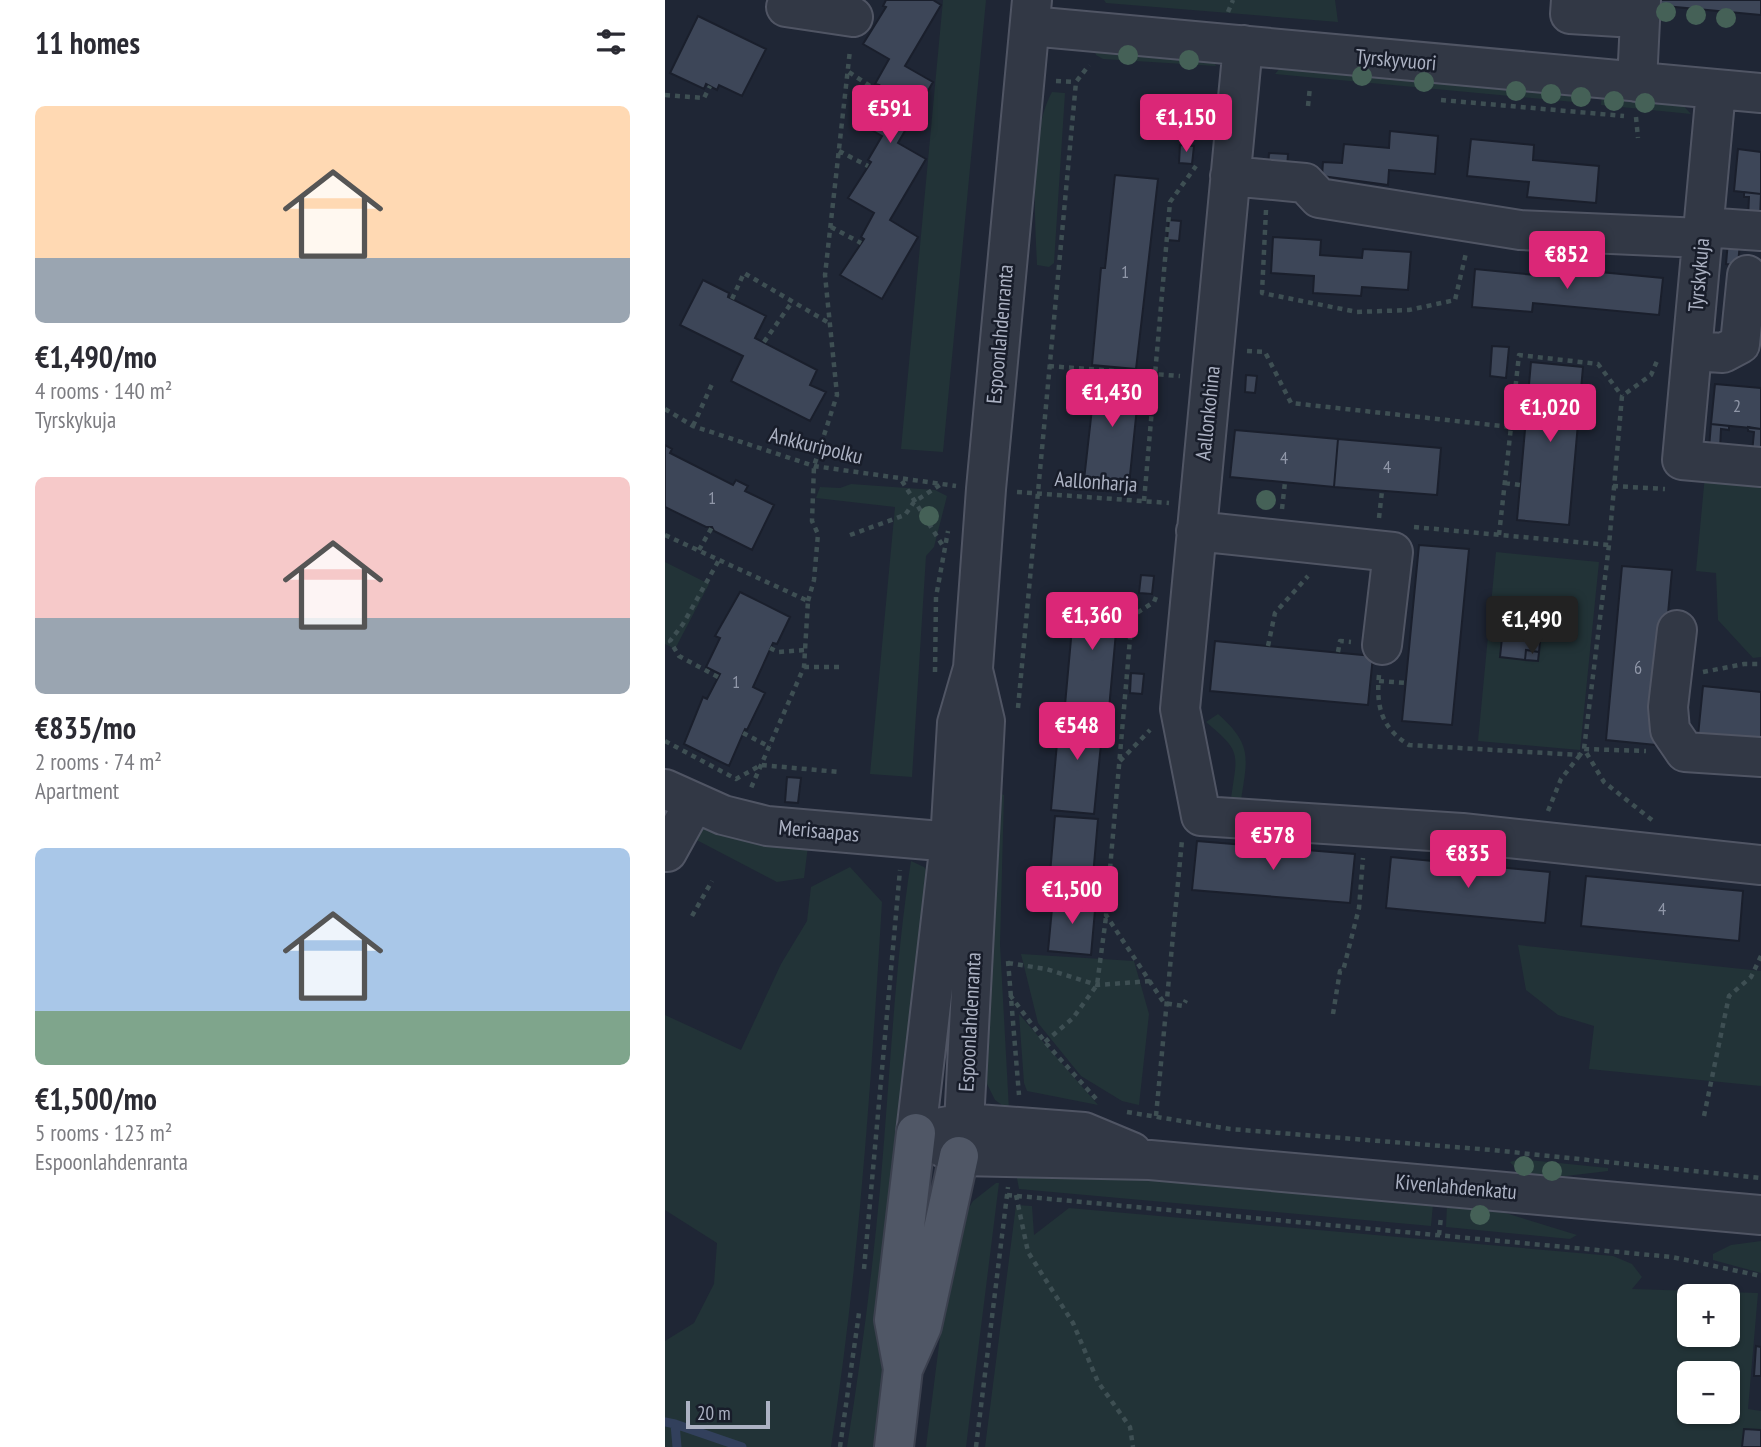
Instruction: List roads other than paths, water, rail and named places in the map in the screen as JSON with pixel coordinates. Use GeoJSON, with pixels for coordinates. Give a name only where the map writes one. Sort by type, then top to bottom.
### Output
{"type":"FeatureCollection","features":[{"type":"Feature","properties":{"kind":"main road","name":"Espoonlahdenranta"},"geometry":{"type":"LineString","coordinates":[[894,1447],[903,1369],[894,1320],[916,1133]]}},
{"type":"Feature","properties":{"kind":"main road","name":"Espoonlahdenranta"},"geometry":{"type":"LineString","coordinates":[[903,1369],[922,1326],[961,1140]]}},
{"type":"Feature","properties":{"kind":"street"},"geometry":{"type":"LineString","coordinates":[[1571,0],[1570,14],[1627,6],[1629,93]]}},
{"type":"Feature","properties":{"kind":"street"},"geometry":{"type":"LineString","coordinates":[[782,2],[853,17]]}},
{"type":"Feature","properties":{"kind":"street","name":"Tyrskyvuori"},"geometry":{"type":"LineString","coordinates":[[1031,13],[1243,45],[1629,93],[1716,90],[1761,93]]}},
{"type":"Feature","properties":{"kind":"street","name":"Espoonlahdenranta"},"geometry":{"type":"LineString","coordinates":[[916,1133],[985,721],[973,668],[986,489],[1031,13]]}},
{"type":"Feature","properties":{"kind":"street","name":"Aallonkohina"},"geometry":{"type":"LineString","coordinates":[[1243,45],[1189,517],[1180,709],[1201,816],[1366,829],[1462,833],[1761,865]]}},
{"type":"Feature","properties":{"kind":"street","name":"Tyrskykuja"},"geometry":{"type":"LineString","coordinates":[[1716,90],[1680,475],[1761,467]]}},
{"type":"Feature","properties":{"kind":"street"},"geometry":{"type":"LineString","coordinates":[[1230,176],[1305,183],[1319,198],[1520,230],[1761,231]]}},
{"type":"Feature","properties":{"kind":"street"},"geometry":{"type":"LineString","coordinates":[[1692,351],[1723,353],[1740,344],[1747,275]]}},
{"type":"Feature","properties":{"kind":"street"},"geometry":{"type":"LineString","coordinates":[[1189,517],[1393,552],[1380,663]]}},
{"type":"Feature","properties":{"kind":"street"},"geometry":{"type":"LineString","coordinates":[[1677,631],[1671,679],[1670,730],[1685,752],[1761,757]]}},
{"type":"Feature","properties":{"kind":"street"},"geometry":{"type":"LineString","coordinates":[[667,852],[680,796]]}},
{"type":"Feature","properties":{"kind":"street","name":"Merisaapas"},"geometry":{"type":"LineString","coordinates":[[680,796],[723,815],[767,826],[965,844]]}},
{"type":"Feature","properties":{"kind":"street","name":"Espoonlahdenranta"},"geometry":{"type":"LineString","coordinates":[[961,1140],[965,844]]}},
{"type":"Feature","properties":{"kind":"street","name":"Kivenlahdenkatu"},"geometry":{"type":"LineString","coordinates":[[916,1133],[1150,1160],[1761,1214]]}},
{"type":"Feature","properties":{"kind":"waterway"},"geometry":{"type":"LineString","coordinates":[[665,1422],[675,1424],[677,1447]]}},
{"type":"Feature","properties":{"kind":"waterway"},"geometry":{"type":"LineString","coordinates":[[675,1424],[742,1447]]}}]}
